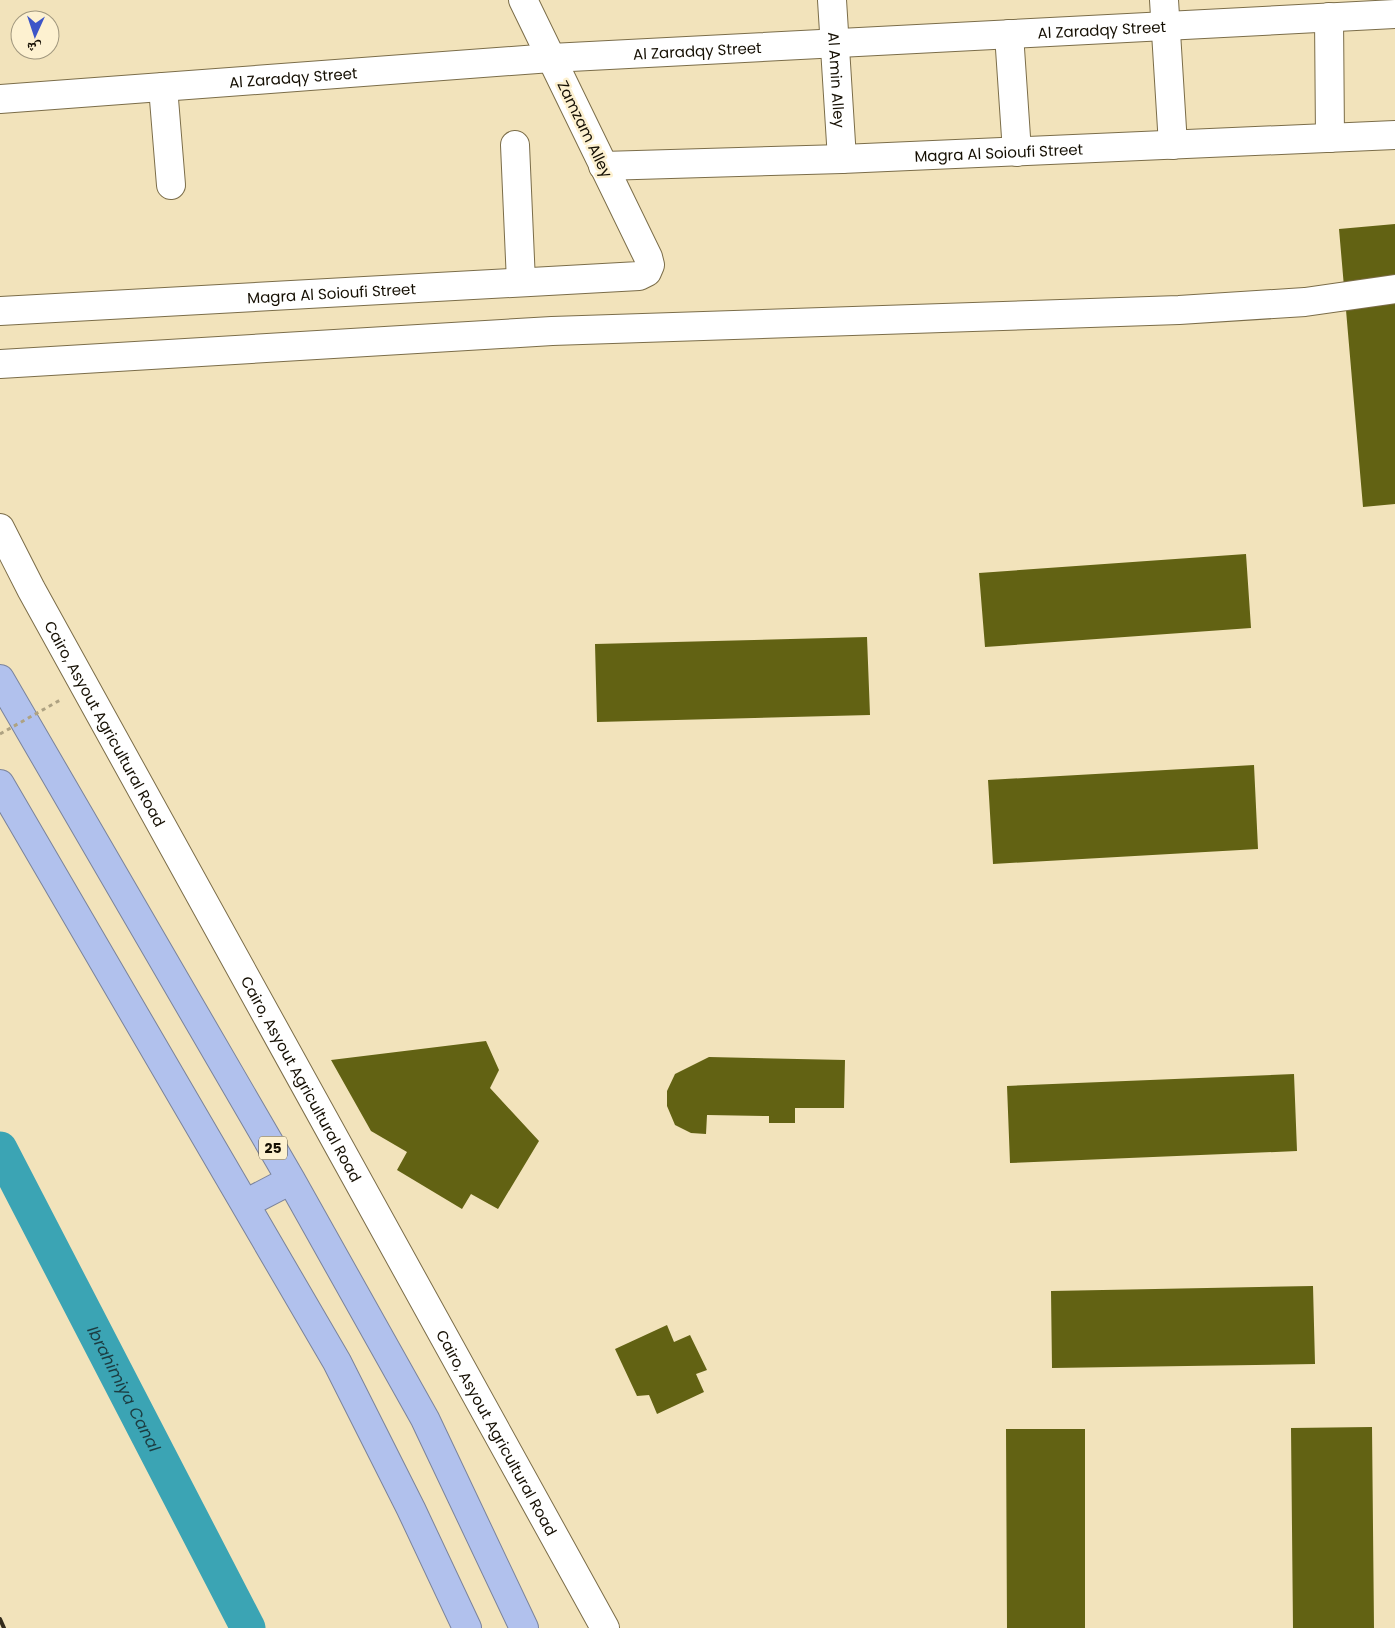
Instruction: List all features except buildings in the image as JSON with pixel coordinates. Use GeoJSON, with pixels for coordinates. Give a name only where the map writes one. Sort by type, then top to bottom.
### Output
{"type":"FeatureCollection","features":[{"type":"Feature","properties":{"kind":"highway","name":"25"},"geometry":{"type":"LineString","coordinates":[[0,679],[291,1180],[425,1419],[524,1628]]}},
{"type":"Feature","properties":{"kind":"highway"},"geometry":{"type":"LineString","coordinates":[[0,784],[337,1362],[468,1628]]}},
{"type":"Feature","properties":{"kind":"highway"},"geometry":{"type":"LineString","coordinates":[[245,1204],[291,1180]]}},
{"type":"Feature","properties":{"kind":"street","name":"Zamzam Alley"},"geometry":{"type":"LineString","coordinates":[[523,0],[648,258]]}},
{"type":"Feature","properties":{"kind":"street","name":"Al Amin Alley"},"geometry":{"type":"LineString","coordinates":[[832,0],[842,159]]}},
{"type":"Feature","properties":{"kind":"street","name":"Al Zaradqy Street"},"geometry":{"type":"LineString","coordinates":[[0,99],[551,58],[1009,34],[1164,13],[1329,17],[1395,14]]}},
{"type":"Feature","properties":{"kind":"street"},"geometry":{"type":"LineString","coordinates":[[1164,13],[1173,145]]}},
{"type":"Feature","properties":{"kind":"street"},"geometry":{"type":"LineString","coordinates":[[1329,17],[1330,138]]}},
{"type":"Feature","properties":{"kind":"street"},"geometry":{"type":"LineString","coordinates":[[1009,34],[1017,152]]}},
{"type":"Feature","properties":{"kind":"street"},"geometry":{"type":"LineString","coordinates":[[163,87],[171,185]]}},
{"type":"Feature","properties":{"kind":"street","name":"Magra Al Soioufi Street"},"geometry":{"type":"LineString","coordinates":[[603,166],[842,159],[1395,135]]}},
{"type":"Feature","properties":{"kind":"street"},"geometry":{"type":"LineString","coordinates":[[515,145],[521,282]]}},
{"type":"Feature","properties":{"kind":"street","name":"Magra Al Soioufi Street"},"geometry":{"type":"LineString","coordinates":[[0,311],[640,276],[647,272],[650,265],[648,258]]}},
{"type":"Feature","properties":{"kind":"street"},"geometry":{"type":"LineString","coordinates":[[0,364],[552,331],[1179,310],[1305,302],[1395,290]]}},
{"type":"Feature","properties":{"kind":"street","name":"Cairo, Asyout Agricultural Road"},"geometry":{"type":"LineString","coordinates":[[0,528],[31,589],[605,1628]]}},
{"type":"Feature","properties":{"kind":"path"},"geometry":{"type":"LineString","coordinates":[[0,734],[62,699]]}},
{"type":"Feature","properties":{"kind":"waterway","name":"Ibrahimiya Canal"},"geometry":{"type":"LineString","coordinates":[[0,1149],[248,1628]]}},
{"type":"Feature","properties":{"kind":"railway"},"geometry":{"type":"LineString","coordinates":[[0,1619],[4,1628]]}}]}
